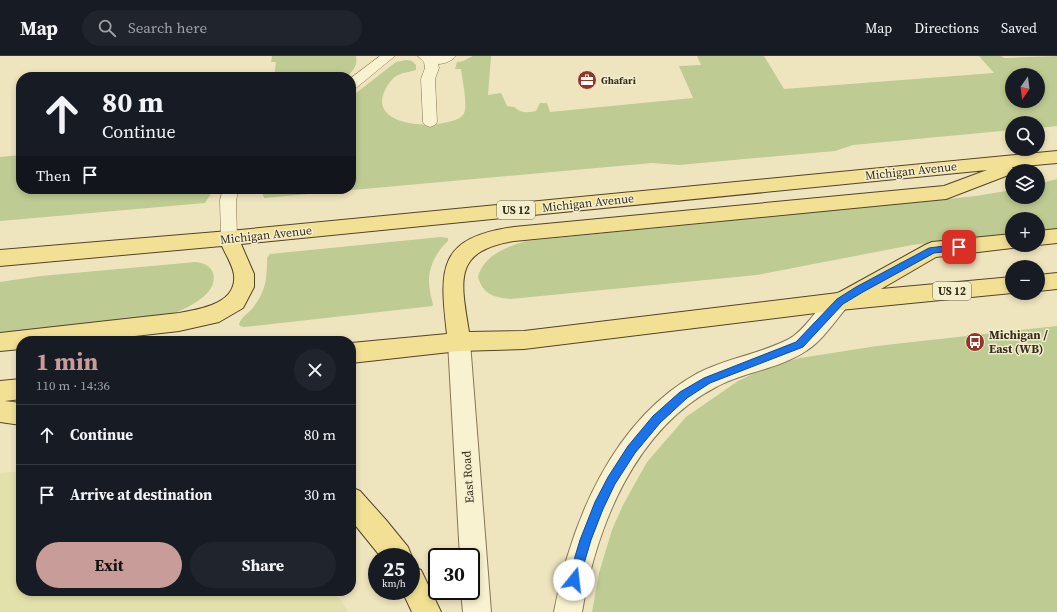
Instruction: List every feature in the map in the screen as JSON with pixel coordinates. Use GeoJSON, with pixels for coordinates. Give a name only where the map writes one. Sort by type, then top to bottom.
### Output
{"type":"FeatureCollection","features":[{"type":"Feature","properties":{"kind":"main road","name":"Michigan Avenue"},"geometry":{"type":"LineString","coordinates":[[0,258],[229,238],[1057,157]]}},
{"type":"Feature","properties":{"kind":"main road"},"geometry":{"type":"LineString","coordinates":[[459,342],[453,281],[454,270],[458,259],[465,251],[474,244],[492,238],[514,234],[946,192],[1032,159]]}},
{"type":"Feature","properties":{"kind":"main road"},"geometry":{"type":"LineString","coordinates":[[1045,237],[1057,236]]}},
{"type":"Feature","properties":{"kind":"main road"},"geometry":{"type":"LineString","coordinates":[[54,336],[179,322],[212,316],[236,302],[244,287],[244,274],[229,238]]}},
{"type":"Feature","properties":{"kind":"main road"},"geometry":{"type":"LineString","coordinates":[[840,302],[860,289],[932,250],[1005,242]]}},
{"type":"Feature","properties":{"kind":"main road"},"geometry":{"type":"LineString","coordinates":[[1045,282],[1057,281]]}},
{"type":"Feature","properties":{"kind":"main road","name":"US 12"},"geometry":{"type":"LineString","coordinates":[[356,352],[459,342],[524,340],[840,302],[1005,287]]}},
{"type":"Feature","properties":{"kind":"main road"},"geometry":{"type":"LineString","coordinates":[[0,342],[16,340]]}},
{"type":"Feature","properties":{"kind":"main road"},"geometry":{"type":"LineString","coordinates":[[0,391],[16,389]]}},
{"type":"Feature","properties":{"kind":"main road"},"geometry":{"type":"LineString","coordinates":[[0,411],[16,413]]}},
{"type":"Feature","properties":{"kind":"main road"},"geometry":{"type":"LineString","coordinates":[[356,506],[391,548]]}},
{"type":"Feature","properties":{"kind":"main road"},"geometry":{"type":"LineString","coordinates":[[420,598],[427,612]]}},
{"type":"Feature","properties":{"kind":"street"},"geometry":{"type":"LineString","coordinates":[[568,612],[570,593],[599,506],[631,449],[657,419],[684,395],[707,380],[799,344],[840,302]]}},
{"type":"Feature","properties":{"kind":"street","name":"East Road"},"geometry":{"type":"LineString","coordinates":[[459,342],[477,612]]}},
{"type":"Feature","properties":{"kind":"lane"},"geometry":{"type":"LineString","coordinates":[[428,58],[440,60],[449,56]]}},
{"type":"Feature","properties":{"kind":"lane"},"geometry":{"type":"LineString","coordinates":[[356,80],[382,58]]}},
{"type":"Feature","properties":{"kind":"lane"},"geometry":{"type":"LineString","coordinates":[[428,58],[432,68],[428,79],[430,122]]}},
{"type":"Feature","properties":{"kind":"lane"},"geometry":{"type":"LineString","coordinates":[[229,238],[228,200],[230,194]]}},
{"type":"Feature","properties":{"kind":"shaded area"},"geometry":{"type":"Polygon","coordinates":[[[16,471],[16,596],[338,596],[349,612],[0,612],[0,473],[16,471]]]}},
{"type":"Feature","properties":{"kind":"green space"},"geometry":{"type":"Polygon","coordinates":[[[272,56],[356,56],[356,63],[351,72],[275,72],[276,62],[271,62],[272,56]]]}},
{"type":"Feature","properties":{"kind":"green space"},"geometry":{"type":"Polygon","coordinates":[[[473,56],[491,56],[488,95],[501,93],[507,106],[527,112],[536,111],[540,103],[547,103],[550,112],[693,98],[679,66],[701,65],[697,56],[764,56],[784,89],[994,73],[979,56],[1001,56],[1004,58],[1057,56],[1057,126],[1045,127],[1045,116],[1005,116],[1005,131],[853,145],[835,151],[679,165],[652,163],[356,190],[356,93],[396,62],[406,60],[412,61],[416,65],[416,70],[396,76],[391,80],[386,88],[382,100],[384,109],[390,116],[411,123],[423,125],[445,123],[461,117],[465,111],[465,93],[461,69],[455,69],[457,62],[473,56]]]}},
{"type":"Feature","properties":{"kind":"green space"},"geometry":{"type":"Polygon","coordinates":[[[16,155],[16,194],[211,194],[205,203],[0,221],[0,157],[16,155]]]}},
{"type":"Feature","properties":{"kind":"green space"},"geometry":{"type":"Polygon","coordinates":[[[1057,179],[1057,229],[1045,230],[1045,212],[1005,212],[1005,235],[912,245],[757,275],[510,299],[490,294],[480,283],[478,277],[485,263],[497,253],[526,241],[976,196],[1005,191],[1005,204],[1045,204],[1045,182],[1057,179]]]}},
{"type":"Feature","properties":{"kind":"green space"},"geometry":{"type":"Polygon","coordinates":[[[263,194],[308,194],[264,198],[263,194]]]}},
{"type":"Feature","properties":{"kind":"green space"},"geometry":{"type":"Polygon","coordinates":[[[441,237],[448,238],[448,241],[435,258],[430,270],[429,284],[433,306],[244,327],[240,326],[239,324],[256,304],[263,291],[267,273],[267,258],[270,254],[441,237]]]}},
{"type":"Feature","properties":{"kind":"green space"},"geometry":{"type":"Polygon","coordinates":[[[196,262],[206,265],[212,270],[214,281],[210,289],[197,302],[170,315],[0,335],[0,282],[41,276],[196,262]]]}},
{"type":"Feature","properties":{"kind":"green space"},"geometry":{"type":"Polygon","coordinates":[[[1057,326],[1057,612],[592,612],[599,573],[612,530],[623,505],[647,462],[686,417],[738,381],[770,366],[800,358],[877,346],[1057,326]]]}},
{"type":"Feature","properties":{"kind":"place","name":"Ghafari"},"geometry":{"type":"Point","coordinates":[587,80]}},
{"type":"Feature","properties":{"kind":"place","name":"Michigan / East (WB)"},"geometry":{"type":"Point","coordinates":[975,342]}},
{"type":"Feature","properties":{"kind":"route"},"geometry":{"type":"LineString","coordinates":[[574,580],[586,540],[599,506],[631,449],[657,419],[684,395],[707,380],[799,344],[840,302],[860,289],[932,250],[959,247]]}}]}
